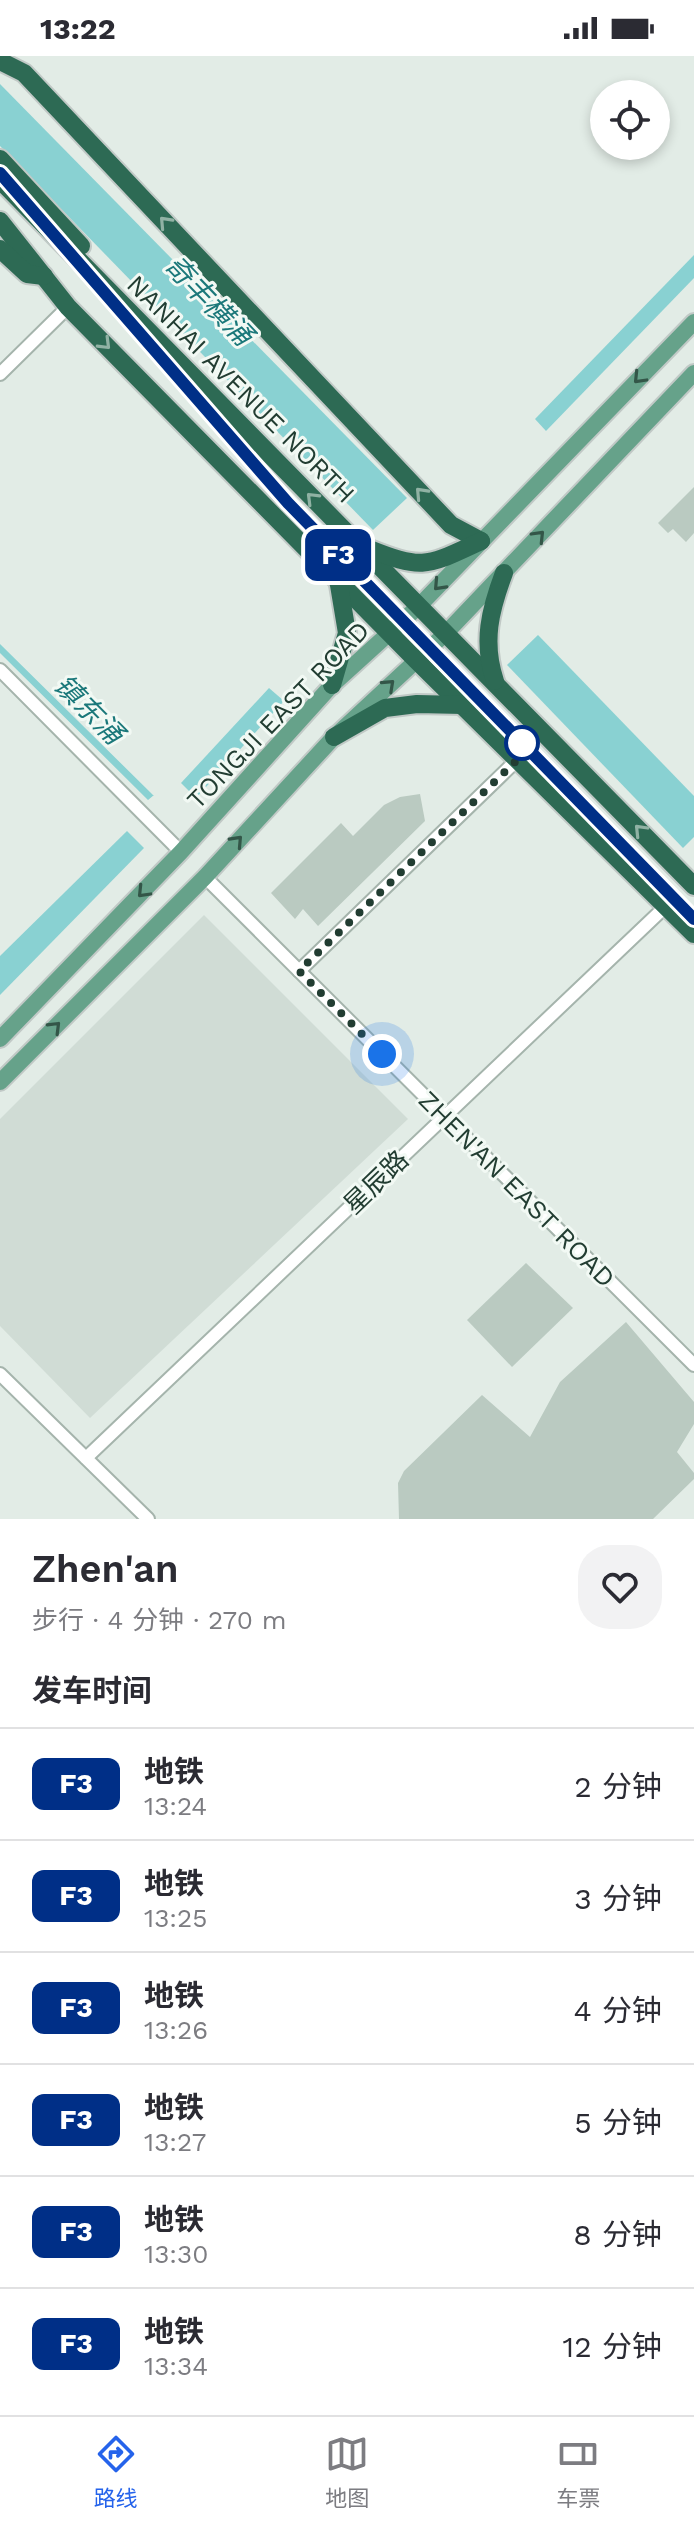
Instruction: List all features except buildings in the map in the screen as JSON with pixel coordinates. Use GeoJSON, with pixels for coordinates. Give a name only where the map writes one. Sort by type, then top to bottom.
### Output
{"type":"FeatureCollection","features":[{"type":"Feature","properties":{"kind":"highway"},"geometry":{"type":"LineString","coordinates":[[0,61],[24,73],[451,525],[481,541]]}},
{"type":"Feature","properties":{"kind":"highway"},"geometry":{"type":"LineString","coordinates":[[0,159],[90,255],[98,280]]}},
{"type":"Feature","properties":{"kind":"highway","name":"NANHAI AVENUE NORTH"},"geometry":{"type":"LineString","coordinates":[[0,180],[694,886]]}},
{"type":"Feature","properties":{"kind":"highway"},"geometry":{"type":"LineString","coordinates":[[0,221],[68,307],[416,660],[694,934]]}},
{"type":"Feature","properties":{"kind":"highway"},"geometry":{"type":"LineString","coordinates":[[0,249],[27,274],[44,276]]}},
{"type":"Feature","properties":{"kind":"highway"},"geometry":{"type":"LineString","coordinates":[[359,545],[404,563],[429,563],[481,541]]}},
{"type":"Feature","properties":{"kind":"highway"},"geometry":{"type":"LineString","coordinates":[[496,684],[488,660],[488,624],[492,603],[504,573]]}},
{"type":"Feature","properties":{"kind":"highway"},"geometry":{"type":"LineString","coordinates":[[332,685],[347,633],[338,579]]}},
{"type":"Feature","properties":{"kind":"highway"},"geometry":{"type":"LineString","coordinates":[[334,737],[385,708],[417,704],[463,705]]}},
{"type":"Feature","properties":{"kind":"main road","name":"TONGJI EAST ROAD"},"geometry":{"type":"LineString","coordinates":[[3,1032],[181,852],[332,685],[419,606],[694,322]]}},
{"type":"Feature","properties":{"kind":"main road"},"geometry":{"type":"LineString","coordinates":[[0,1082],[205,877],[334,737],[446,633],[694,373]]}},
{"type":"Feature","properties":{"kind":"street"},"geometry":{"type":"LineString","coordinates":[[0,374],[68,307]]}},
{"type":"Feature","properties":{"kind":"street"},"geometry":{"type":"LineString","coordinates":[[0,670],[181,852]]}},
{"type":"Feature","properties":{"kind":"street"},"geometry":{"type":"LineString","coordinates":[[299,971],[518,759]]}},
{"type":"Feature","properties":{"kind":"street","name":"ZHEN'AN EAST ROAD"},"geometry":{"type":"LineString","coordinates":[[205,877],[694,1365]]}},
{"type":"Feature","properties":{"kind":"street","name":"星辰路"},"geometry":{"type":"LineString","coordinates":[[86,1458],[666,906]]}},
{"type":"Feature","properties":{"kind":"street"},"geometry":{"type":"LineString","coordinates":[[0,1374],[148,1519]]}},
{"type":"Feature","properties":{"kind":"shaded area"},"geometry":{"type":"Polygon","coordinates":[[[204,915],[408,1119],[90,1418],[0,1326],[0,1119],[204,915]]]}},
{"type":"Feature","properties":{"kind":"water","name":"奇丰横涌"},"geometry":{"type":"Polygon","coordinates":[[[0,84],[407,498],[373,530],[0,146],[0,84]]]}},
{"type":"Feature","properties":{"kind":"water"},"geometry":{"type":"Polygon","coordinates":[[[694,255],[694,278],[546,431],[535,419],[694,255]]]}},
{"type":"Feature","properties":{"kind":"water"},"geometry":{"type":"Polygon","coordinates":[[[538,635],[694,796],[694,837],[683,848],[507,665],[538,635]]]}},
{"type":"Feature","properties":{"kind":"water"},"geometry":{"type":"Polygon","coordinates":[[[0,644],[154,795],[148,800],[0,653],[0,644]]]}},
{"type":"Feature","properties":{"kind":"water"},"geometry":{"type":"Polygon","coordinates":[[[269,688],[284,701],[196,798],[181,783],[269,688]]]}},
{"type":"Feature","properties":{"kind":"water"},"geometry":{"type":"Polygon","coordinates":[[[127,831],[144,848],[0,995],[0,956],[127,831]]]}},
{"type":"Feature","properties":{"kind":"metro line","name":"F3"},"geometry":{"type":"LineString","coordinates":[[0,173],[288,503],[694,919]]}},
{"type":"Feature","properties":{"kind":"route"},"geometry":{"type":"LineString","coordinates":[[382,1054],[299,971],[518,759],[522,743]]}},
{"type":"Feature","properties":{"kind":"water label","name":"镇东涌"},"geometry":{"type":"Point","coordinates":[89,709]}}]}
